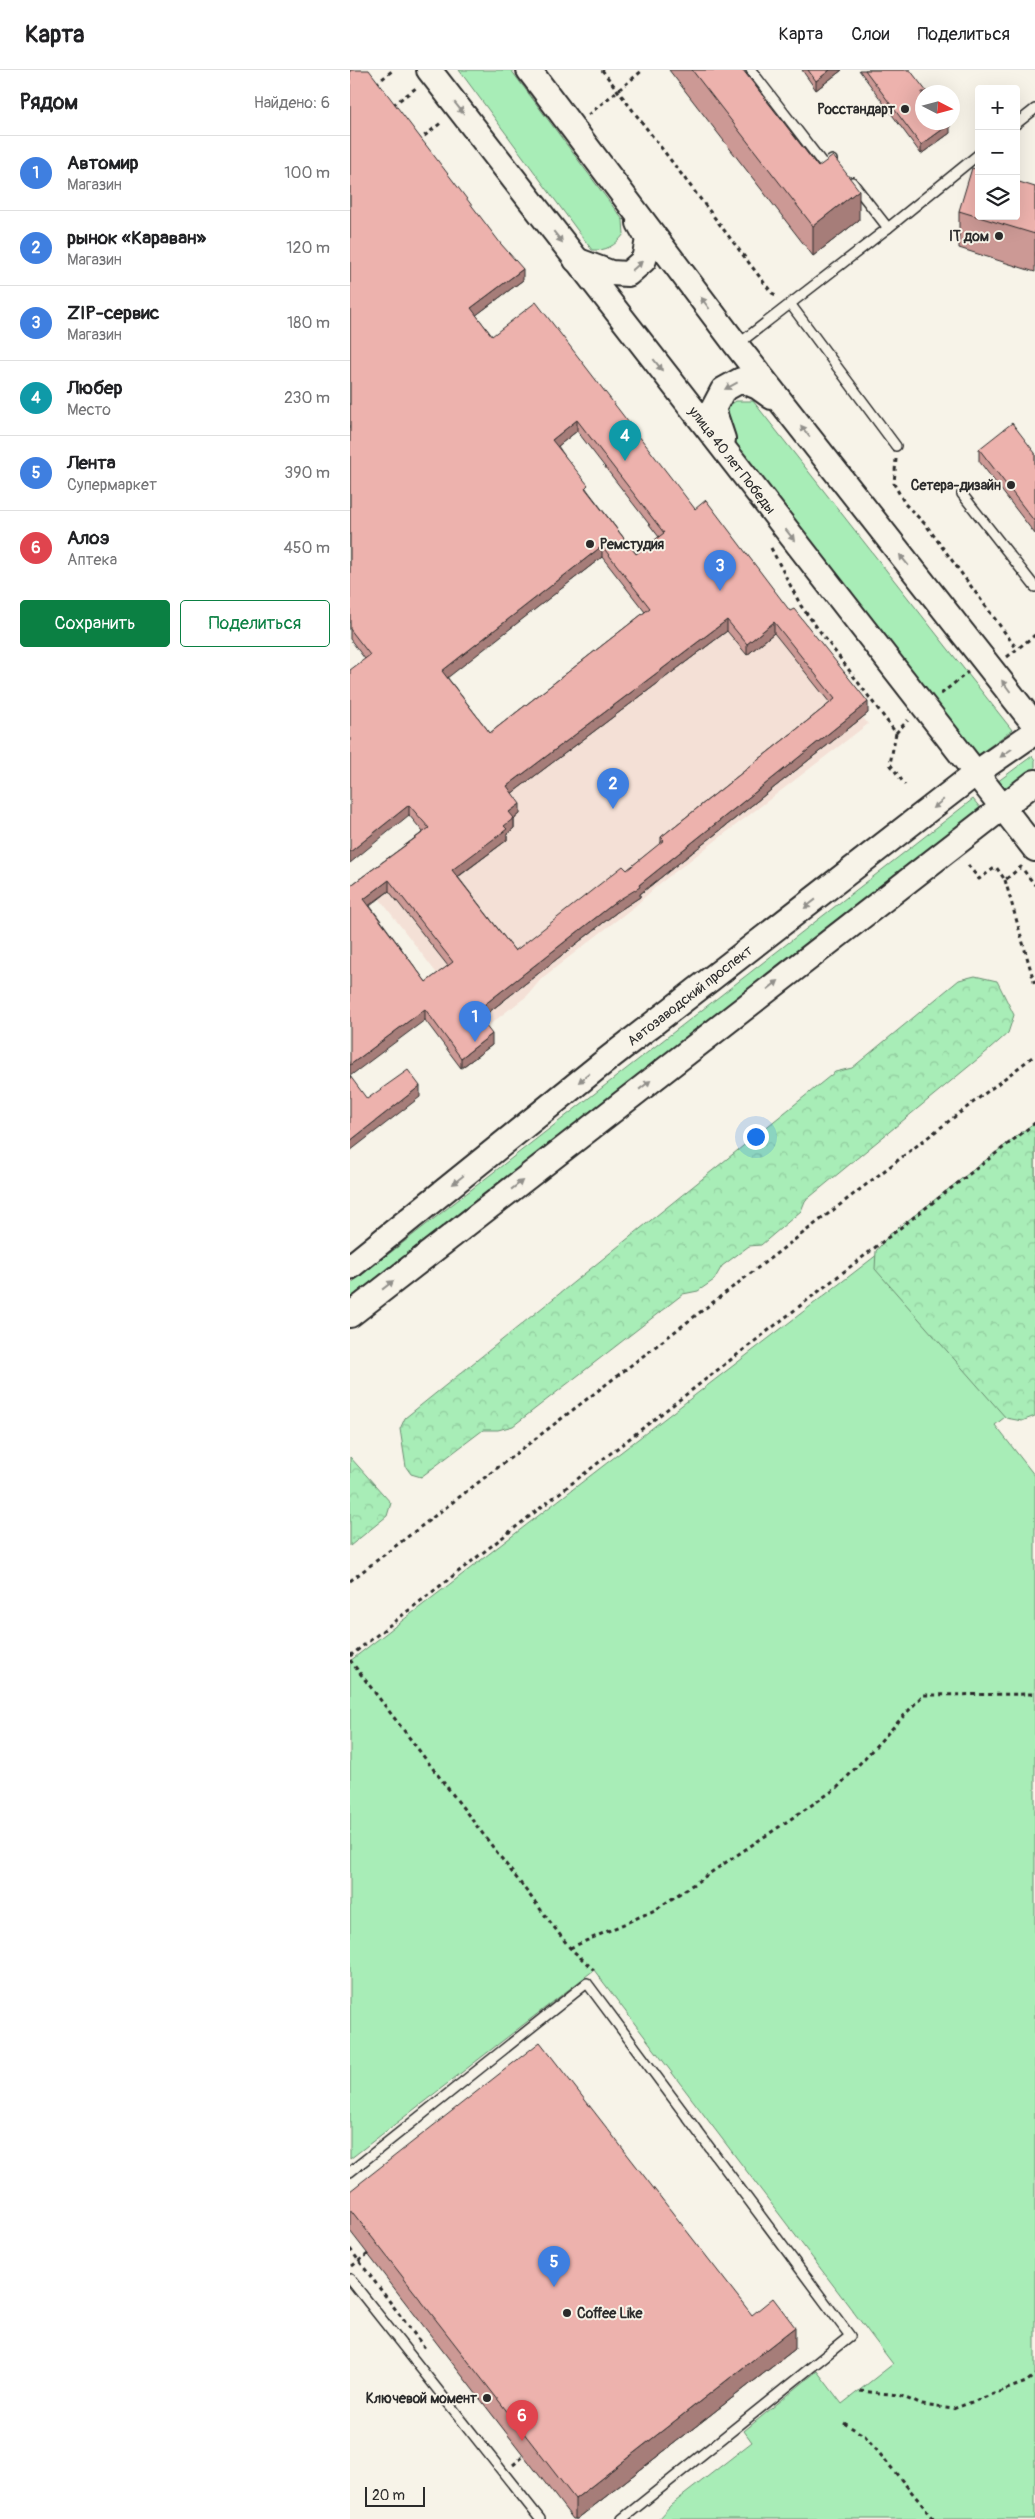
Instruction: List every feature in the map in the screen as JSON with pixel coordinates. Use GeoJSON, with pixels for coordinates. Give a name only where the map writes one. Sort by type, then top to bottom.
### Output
{"type":"FeatureCollection","features":[{"type":"Feature","properties":{"kind":"street"},"geometry":{"type":"LineString","coordinates":[[529,70],[737,346],[788,409],[876,526],[989,664],[1035,725]]}},
{"type":"Feature","properties":{"kind":"street","name":"улица 40 лет Победы"},"geometry":{"type":"LineString","coordinates":[[424,78],[576,260],[1035,849]]}},
{"type":"Feature","properties":{"kind":"street"},"geometry":{"type":"LineString","coordinates":[[576,260],[611,273],[628,274],[644,260],[648,239],[625,197]]}},
{"type":"Feature","properties":{"kind":"street"},"geometry":{"type":"LineString","coordinates":[[728,454],[713,409],[723,390],[741,380],[758,386],[788,409]]}},
{"type":"Feature","properties":{"kind":"street","name":"Автозаводский проспект"},"geometry":{"type":"LineString","coordinates":[[350,1266],[609,1058],[768,937],[976,773],[1035,732]]}},
{"type":"Feature","properties":{"kind":"street"},"geometry":{"type":"LineString","coordinates":[[350,1315],[1035,782]]}},
{"type":"Feature","properties":{"kind":"lane"},"geometry":{"type":"LineString","coordinates":[[751,70],[824,166],[834,158],[840,166]]}},
{"type":"Feature","properties":{"kind":"lane"},"geometry":{"type":"LineString","coordinates":[[1020,121],[1035,109]]}},
{"type":"Feature","properties":{"kind":"lane"},"geometry":{"type":"LineString","coordinates":[[737,346],[975,157]]}},
{"type":"Feature","properties":{"kind":"lane"},"geometry":{"type":"LineString","coordinates":[[846,174],[888,228]]}},
{"type":"Feature","properties":{"kind":"lane"},"geometry":{"type":"LineString","coordinates":[[791,305],[896,446]]}},
{"type":"Feature","properties":{"kind":"lane"},"geometry":{"type":"LineString","coordinates":[[962,494],[1035,587]]}},
{"type":"Feature","properties":{"kind":"lane"},"geometry":{"type":"LineString","coordinates":[[350,2172],[587,1983],[850,2336],[622,2519]]}},
{"type":"Feature","properties":{"kind":"lane"},"geometry":{"type":"LineString","coordinates":[[350,2279],[540,2519]]}},
{"type":"Feature","properties":{"kind":"path"},"geometry":{"type":"LineString","coordinates":[[374,86],[393,70]]}},
{"type":"Feature","properties":{"kind":"path"},"geometry":{"type":"LineString","coordinates":[[602,70],[772,293],[791,305]]}},
{"type":"Feature","properties":{"kind":"path"},"geometry":{"type":"LineString","coordinates":[[572,128],[643,70]]}},
{"type":"Feature","properties":{"kind":"path"},"geometry":{"type":"LineString","coordinates":[[390,107],[424,78]]}},
{"type":"Feature","properties":{"kind":"path"},"geometry":{"type":"LineString","coordinates":[[416,142],[445,120]]}},
{"type":"Feature","properties":{"kind":"path"},"geometry":{"type":"LineString","coordinates":[[896,446],[894,484],[905,504],[926,524],[1017,649]]}},
{"type":"Feature","properties":{"kind":"path"},"geometry":{"type":"LineString","coordinates":[[770,545],[801,606],[896,733]]}},
{"type":"Feature","properties":{"kind":"path"},"geometry":{"type":"LineString","coordinates":[[1004,659],[1035,635]]}},
{"type":"Feature","properties":{"kind":"path"},"geometry":{"type":"LineString","coordinates":[[940,694],[969,671]]}},
{"type":"Feature","properties":{"kind":"path"},"geometry":{"type":"LineString","coordinates":[[905,785],[890,764],[896,733],[914,714]]}},
{"type":"Feature","properties":{"kind":"path"},"geometry":{"type":"LineString","coordinates":[[968,864],[979,878],[996,867],[1005,880],[1035,986]]}},
{"type":"Feature","properties":{"kind":"path"},"geometry":{"type":"LineString","coordinates":[[1005,880],[1021,868],[1035,885]]}},
{"type":"Feature","properties":{"kind":"path"},"geometry":{"type":"LineString","coordinates":[[350,1581],[1035,1055]]}},
{"type":"Feature","properties":{"kind":"path"},"geometry":{"type":"LineString","coordinates":[[587,1983],[594,1970],[570,1948],[350,1658],[1035,1123]]}},
{"type":"Feature","properties":{"kind":"path"},"geometry":{"type":"LineString","coordinates":[[570,1948],[655,1910],[837,1788],[923,1695],[1035,1694]]}},
{"type":"Feature","properties":{"kind":"path"},"geometry":{"type":"LineString","coordinates":[[350,2268],[368,2254]]}},
{"type":"Feature","properties":{"kind":"path"},"geometry":{"type":"LineString","coordinates":[[860,2391],[899,2395],[922,2405],[952,2409],[1026,2382],[1035,2375]]}},
{"type":"Feature","properties":{"kind":"path"},"geometry":{"type":"LineString","coordinates":[[844,2422],[865,2436],[934,2519]]}},
{"type":"Feature","properties":{"kind":"shaded area"},"geometry":{"type":"Polygon","coordinates":[[[795,627],[868,724],[659,884],[635,906],[542,978],[527,996],[481,1031],[379,898],[474,829],[463,814],[704,630],[795,627]]]}},
{"type":"Feature","properties":{"kind":"green space"},"geometry":{"type":"Polygon","coordinates":[[[459,70],[511,70],[623,220],[624,234],[617,242],[606,249],[592,250],[459,70]]]}},
{"type":"Feature","properties":{"kind":"green space"},"geometry":{"type":"Polygon","coordinates":[[[736,401],[753,401],[1012,730],[974,758],[729,440],[724,409],[736,401]]]}},
{"type":"Feature","properties":{"kind":"green space"},"geometry":{"type":"Polygon","coordinates":[[[1032,756],[1035,760],[1035,768],[1000,794],[993,785],[1032,756]]]}},
{"type":"Feature","properties":{"kind":"green space"},"geometry":{"type":"Polygon","coordinates":[[[973,799],[981,809],[350,1298],[350,1284],[973,799]]]}},
{"type":"Feature","properties":{"kind":"green space"},"geometry":{"type":"Polygon","coordinates":[[[975,976],[997,981],[1014,1015],[1008,1033],[990,1049],[805,1201],[801,1211],[761,1245],[749,1246],[722,1266],[714,1280],[698,1291],[683,1294],[513,1426],[498,1430],[483,1430],[421,1477],[411,1474],[406,1467],[400,1429],[405,1418],[835,1072],[852,1068],[959,980],[975,976]]]}},
{"type":"Feature","properties":{"kind":"green space"},"geometry":{"type":"Polygon","coordinates":[[[1035,1122],[1035,1416],[1022,1421],[1006,1418],[875,1269],[876,1251],[889,1235],[1035,1122]]]}},
{"type":"Feature","properties":{"kind":"green space"},"geometry":{"type":"Polygon","coordinates":[[[1035,1133],[1035,1393],[995,1425],[1035,1476],[1035,2519],[658,2519],[671,2505],[752,2442],[744,2431],[817,2371],[842,2404],[893,2364],[594,1970],[350,2159],[350,1661],[1035,1133]]]}},
{"type":"Feature","properties":{"kind":"green space"},"geometry":{"type":"Polygon","coordinates":[[[350,1457],[391,1503],[387,1516],[350,1546],[350,1457]]]}},
{"type":"Feature","properties":{"kind":"building"},"geometry":{"type":"Polygon","coordinates":[[[350,70],[369,70],[501,244],[523,269],[471,308],[492,336],[536,302],[695,509],[706,500],[790,611],[794,609],[868,702],[639,885],[640,887],[617,901],[475,1012],[492,1034],[461,1058],[425,1009],[350,1065],[350,886],[429,828],[409,805],[350,852],[350,670],[370,655],[350,629],[350,70]],[[577,420],[552,440],[588,485],[585,488],[636,554],[664,533],[577,420]],[[602,546],[442,671],[490,733],[650,608],[602,546]],[[727,620],[507,786],[520,804],[509,812],[514,818],[504,826],[507,829],[452,870],[515,951],[623,866],[627,870],[664,840],[661,837],[835,699],[774,622],[747,644],[727,620]],[[389,880],[364,899],[426,982],[453,962],[389,880]]]}},
{"type":"Feature","properties":{"kind":"building"},"geometry":{"type":"Polygon","coordinates":[[[692,70],[743,70],[818,167],[833,156],[859,190],[813,226],[692,70]]]}},
{"type":"Feature","properties":{"kind":"building"},"geometry":{"type":"Polygon","coordinates":[[[808,70],[830,70],[816,81],[808,70]]]}},
{"type":"Feature","properties":{"kind":"building","name":"Росстандарт"},"geometry":{"type":"Polygon","coordinates":[[[865,70],[910,70],[922,85],[915,85],[915,130],[942,130],[921,145],[865,70]]]}},
{"type":"Feature","properties":{"kind":"building"},"geometry":{"type":"Polygon","coordinates":[[[972,168],[975,169],[975,216],[959,211],[972,168]]]}},
{"type":"Feature","properties":{"kind":"building"},"geometry":{"type":"Polygon","coordinates":[[[1020,182],[1035,187],[1035,234],[989,220],[1020,220],[1020,182]]]}},
{"type":"Feature","properties":{"kind":"building"},"geometry":{"type":"Polygon","coordinates":[[[1012,423],[1035,453],[1035,522],[979,449],[1012,423]]]}},
{"type":"Feature","properties":{"kind":"building"},"geometry":{"type":"Polygon","coordinates":[[[408,1070],[420,1086],[350,1141],[350,1076],[367,1099],[408,1070]]]}},
{"type":"Feature","properties":{"kind":"building"},"geometry":{"type":"Polygon","coordinates":[[[540,2042],[752,2315],[773,2298],[795,2327],[575,2499],[350,2209],[350,2191],[540,2042]]]}},
{"type":"Feature","properties":{"kind":"place","name":"Росстандарт"},"geometry":{"type":"Point","coordinates":[905,109]}},
{"type":"Feature","properties":{"kind":"place","name":"IT дом"},"geometry":{"type":"Point","coordinates":[999,236]}},
{"type":"Feature","properties":{"kind":"place","name":"Любер"},"geometry":{"type":"Point","coordinates":[625,461]}},
{"type":"Feature","properties":{"kind":"place","name":"Сетера-дизайн"},"geometry":{"type":"Point","coordinates":[1011,485]}},
{"type":"Feature","properties":{"kind":"place","name":"Ремстудия"},"geometry":{"type":"Point","coordinates":[590,544]}},
{"type":"Feature","properties":{"kind":"place","name":"ZIP-сервис"},"geometry":{"type":"Point","coordinates":[720,591]}},
{"type":"Feature","properties":{"kind":"place","name":"рынок «Караван»"},"geometry":{"type":"Point","coordinates":[613,809]}},
{"type":"Feature","properties":{"kind":"place","name":"Автомир"},"geometry":{"type":"Point","coordinates":[475,1042]}},
{"type":"Feature","properties":{"kind":"place","name":"Лента"},"geometry":{"type":"Point","coordinates":[554,2287]}},
{"type":"Feature","properties":{"kind":"place","name":"Coffee Like"},"geometry":{"type":"Point","coordinates":[567,2313]}},
{"type":"Feature","properties":{"kind":"place","name":"Ключевой момент"},"geometry":{"type":"Point","coordinates":[487,2398]}},
{"type":"Feature","properties":{"kind":"place","name":"Алоэ"},"geometry":{"type":"Point","coordinates":[522,2441]}}]}
